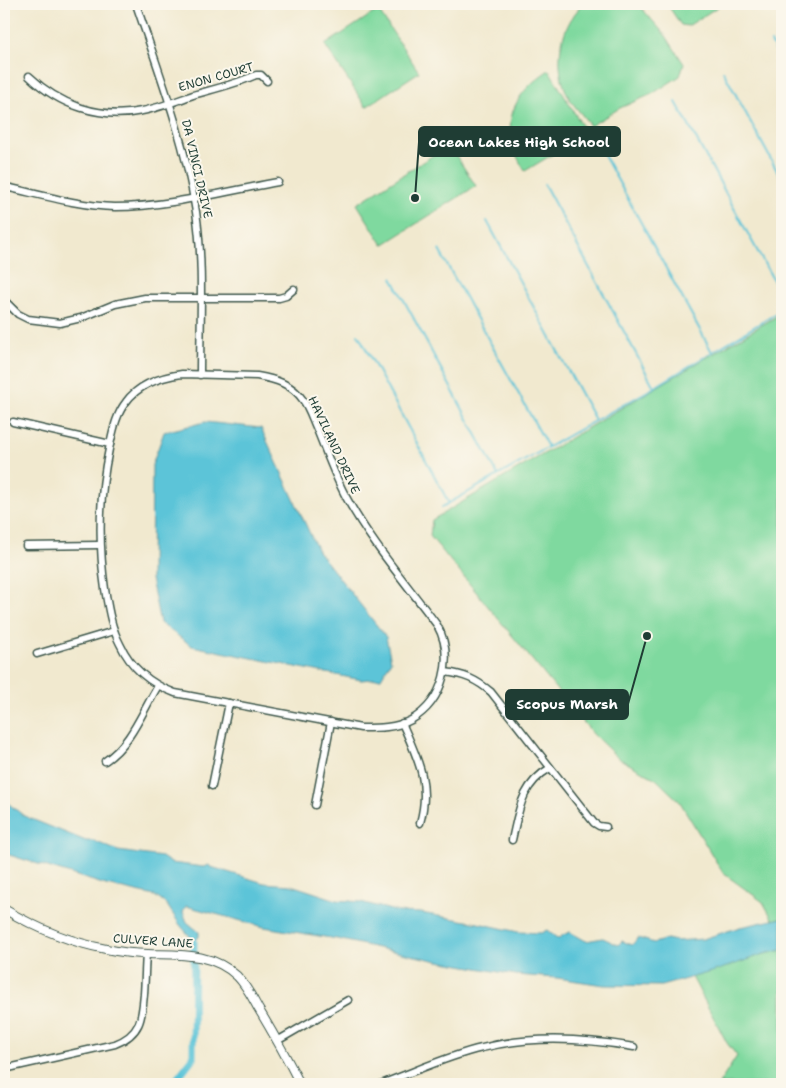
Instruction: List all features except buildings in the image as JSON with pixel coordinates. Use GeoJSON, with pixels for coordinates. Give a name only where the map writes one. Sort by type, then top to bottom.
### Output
{"type":"FeatureCollection","features":[{"type":"Feature","properties":{"kind":"street","name":"DA VINCI DRIVE"},"geometry":{"type":"LineString","coordinates":[[136,4],[169,103],[194,197],[199,241],[201,297],[200,375]]}},
{"type":"Feature","properties":{"kind":"street","name":"ENON COURT"},"geometry":{"type":"LineString","coordinates":[[29,76],[40,87],[62,100],[78,107],[104,113],[142,112],[256,75],[261,75],[267,81]]}},
{"type":"Feature","properties":{"kind":"street"},"geometry":{"type":"LineString","coordinates":[[10,188],[77,203],[116,207],[151,204],[278,182]]}},
{"type":"Feature","properties":{"kind":"street"},"geometry":{"type":"LineString","coordinates":[[4,300],[11,308],[28,318],[60,323],[82,318],[101,309],[130,300],[201,297],[279,298],[286,296],[294,289]]}},
{"type":"Feature","properties":{"kind":"street","name":"HAVILAND DRIVE"},"geometry":{"type":"LineString","coordinates":[[170,376],[257,376],[268,378],[290,387],[302,399],[314,421],[337,480],[354,512],[368,534],[415,594],[441,632],[446,652],[446,672],[440,686],[425,708],[402,724],[373,728],[331,722],[176,692],[158,686],[142,674],[134,666],[114,632],[107,600],[100,544],[103,478],[110,444],[116,422],[126,402],[140,388],[170,376]]}},
{"type":"Feature","properties":{"kind":"street"},"geometry":{"type":"LineString","coordinates":[[13,422],[110,444]]}},
{"type":"Feature","properties":{"kind":"street"},"geometry":{"type":"LineString","coordinates":[[26,546],[100,544]]}},
{"type":"Feature","properties":{"kind":"street"},"geometry":{"type":"LineString","coordinates":[[37,654],[114,632]]}},
{"type":"Feature","properties":{"kind":"street"},"geometry":{"type":"LineString","coordinates":[[446,672],[466,676],[482,684],[498,701],[594,823],[606,827]]}},
{"type":"Feature","properties":{"kind":"street"},"geometry":{"type":"LineString","coordinates":[[106,761],[127,740],[158,686]]}},
{"type":"Feature","properties":{"kind":"street"},"geometry":{"type":"LineString","coordinates":[[212,786],[229,703]]}},
{"type":"Feature","properties":{"kind":"street"},"geometry":{"type":"LineString","coordinates":[[315,805],[331,722]]}},
{"type":"Feature","properties":{"kind":"street"},"geometry":{"type":"LineString","coordinates":[[402,724],[424,779],[425,799],[420,823]]}},
{"type":"Feature","properties":{"kind":"street"},"geometry":{"type":"LineString","coordinates":[[512,840],[525,793],[536,778],[550,768]]}},
{"type":"Feature","properties":{"kind":"street","name":"CULVER LANE"},"geometry":{"type":"LineString","coordinates":[[4,910],[39,928],[68,939],[108,950],[146,954],[200,956],[228,968],[243,983],[300,1084]]}},
{"type":"Feature","properties":{"kind":"street"},"geometry":{"type":"LineString","coordinates":[[4,1070],[115,1044],[128,1037],[136,1030],[142,1015],[146,954]]}},
{"type":"Feature","properties":{"kind":"street"},"geometry":{"type":"LineString","coordinates":[[277,1041],[348,1000]]}},
{"type":"Feature","properties":{"kind":"street"},"geometry":{"type":"LineString","coordinates":[[381,1084],[461,1053],[503,1043],[570,1039],[634,1047]]}},
{"type":"Feature","properties":{"kind":"green space"},"geometry":{"type":"Polygon","coordinates":[[[583,4],[638,4],[666,36],[684,64],[680,76],[652,94],[620,108],[590,126],[571,101],[565,89],[560,63],[560,50],[568,25],[583,4]]]}},
{"type":"Feature","properties":{"kind":"green space"},"geometry":{"type":"Polygon","coordinates":[[[667,4],[722,4],[688,26],[681,25],[667,4]]]}},
{"type":"Feature","properties":{"kind":"green space"},"geometry":{"type":"Polygon","coordinates":[[[378,10],[419,72],[366,107],[325,45],[378,10]]]}},
{"type":"Feature","properties":{"kind":"green space"},"geometry":{"type":"Polygon","coordinates":[[[549,70],[584,129],[583,136],[525,171],[512,142],[510,128],[512,115],[524,91],[549,70]]]}},
{"type":"Feature","properties":{"kind":"green space"},"geometry":{"type":"Polygon","coordinates":[[[449,145],[476,186],[383,245],[357,204],[449,145]]]}},
{"type":"Feature","properties":{"kind":"green space"},"geometry":{"type":"Polygon","coordinates":[[[782,313],[782,918],[773,920],[763,902],[723,873],[680,802],[656,779],[618,758],[594,735],[430,536],[432,520],[782,313]]]}},
{"type":"Feature","properties":{"kind":"green space"},"geometry":{"type":"Polygon","coordinates":[[[782,950],[782,1084],[719,1084],[737,1056],[727,1043],[692,977],[782,950]]]}},
{"type":"Feature","properties":{"kind":"water"},"geometry":{"type":"Polygon","coordinates":[[[205,422],[261,428],[318,551],[386,637],[391,661],[381,678],[361,680],[192,646],[160,623],[151,579],[152,465],[164,432],[205,422]]]}},
{"type":"Feature","properties":{"kind":"water"},"geometry":{"type":"Polygon","coordinates":[[[4,800],[24,816],[86,841],[94,841],[118,851],[162,857],[171,863],[204,867],[209,865],[264,883],[291,885],[337,900],[361,902],[399,912],[421,913],[518,932],[541,933],[547,930],[558,939],[570,932],[586,941],[603,938],[618,945],[622,941],[632,945],[638,938],[654,943],[667,939],[676,941],[703,939],[740,927],[782,918],[782,950],[661,986],[604,985],[557,978],[516,975],[438,961],[337,939],[264,927],[186,906],[183,912],[187,922],[199,932],[199,937],[194,941],[180,925],[167,905],[155,896],[106,885],[6,854],[4,852],[4,800]]]}},
{"type":"Feature","properties":{"kind":"waterway"},"geometry":{"type":"LineString","coordinates":[[771,42],[782,63]]}},
{"type":"Feature","properties":{"kind":"waterway"},"geometry":{"type":"LineString","coordinates":[[723,71],[782,180]]}},
{"type":"Feature","properties":{"kind":"waterway"},"geometry":{"type":"LineString","coordinates":[[676,102],[782,296]]}},
{"type":"Feature","properties":{"kind":"waterway"},"geometry":{"type":"LineString","coordinates":[[600,148],[712,352]]}},
{"type":"Feature","properties":{"kind":"waterway"},"geometry":{"type":"LineString","coordinates":[[544,184],[654,387]]}},
{"type":"Feature","properties":{"kind":"waterway"},"geometry":{"type":"LineString","coordinates":[[487,221],[595,420]]}},
{"type":"Feature","properties":{"kind":"waterway"},"geometry":{"type":"LineString","coordinates":[[439,250],[548,447]]}},
{"type":"Feature","properties":{"kind":"waterway"},"geometry":{"type":"LineString","coordinates":[[392,278],[498,475]]}},
{"type":"Feature","properties":{"kind":"waterway"},"geometry":{"type":"LineString","coordinates":[[442,507],[653,388],[782,310]]}},
{"type":"Feature","properties":{"kind":"waterway"},"geometry":{"type":"LineString","coordinates":[[358,334],[449,503]]}},
{"type":"Feature","properties":{"kind":"waterway"},"geometry":{"type":"LineString","coordinates":[[173,1084],[193,1058],[194,941]]}},
{"type":"Feature","properties":{"kind":"place","name":"Ocean Lakes High School"},"geometry":{"type":"Point","coordinates":[415,198]}},
{"type":"Feature","properties":{"kind":"place","name":"Scopus Marsh"},"geometry":{"type":"Point","coordinates":[647,636]}}]}
